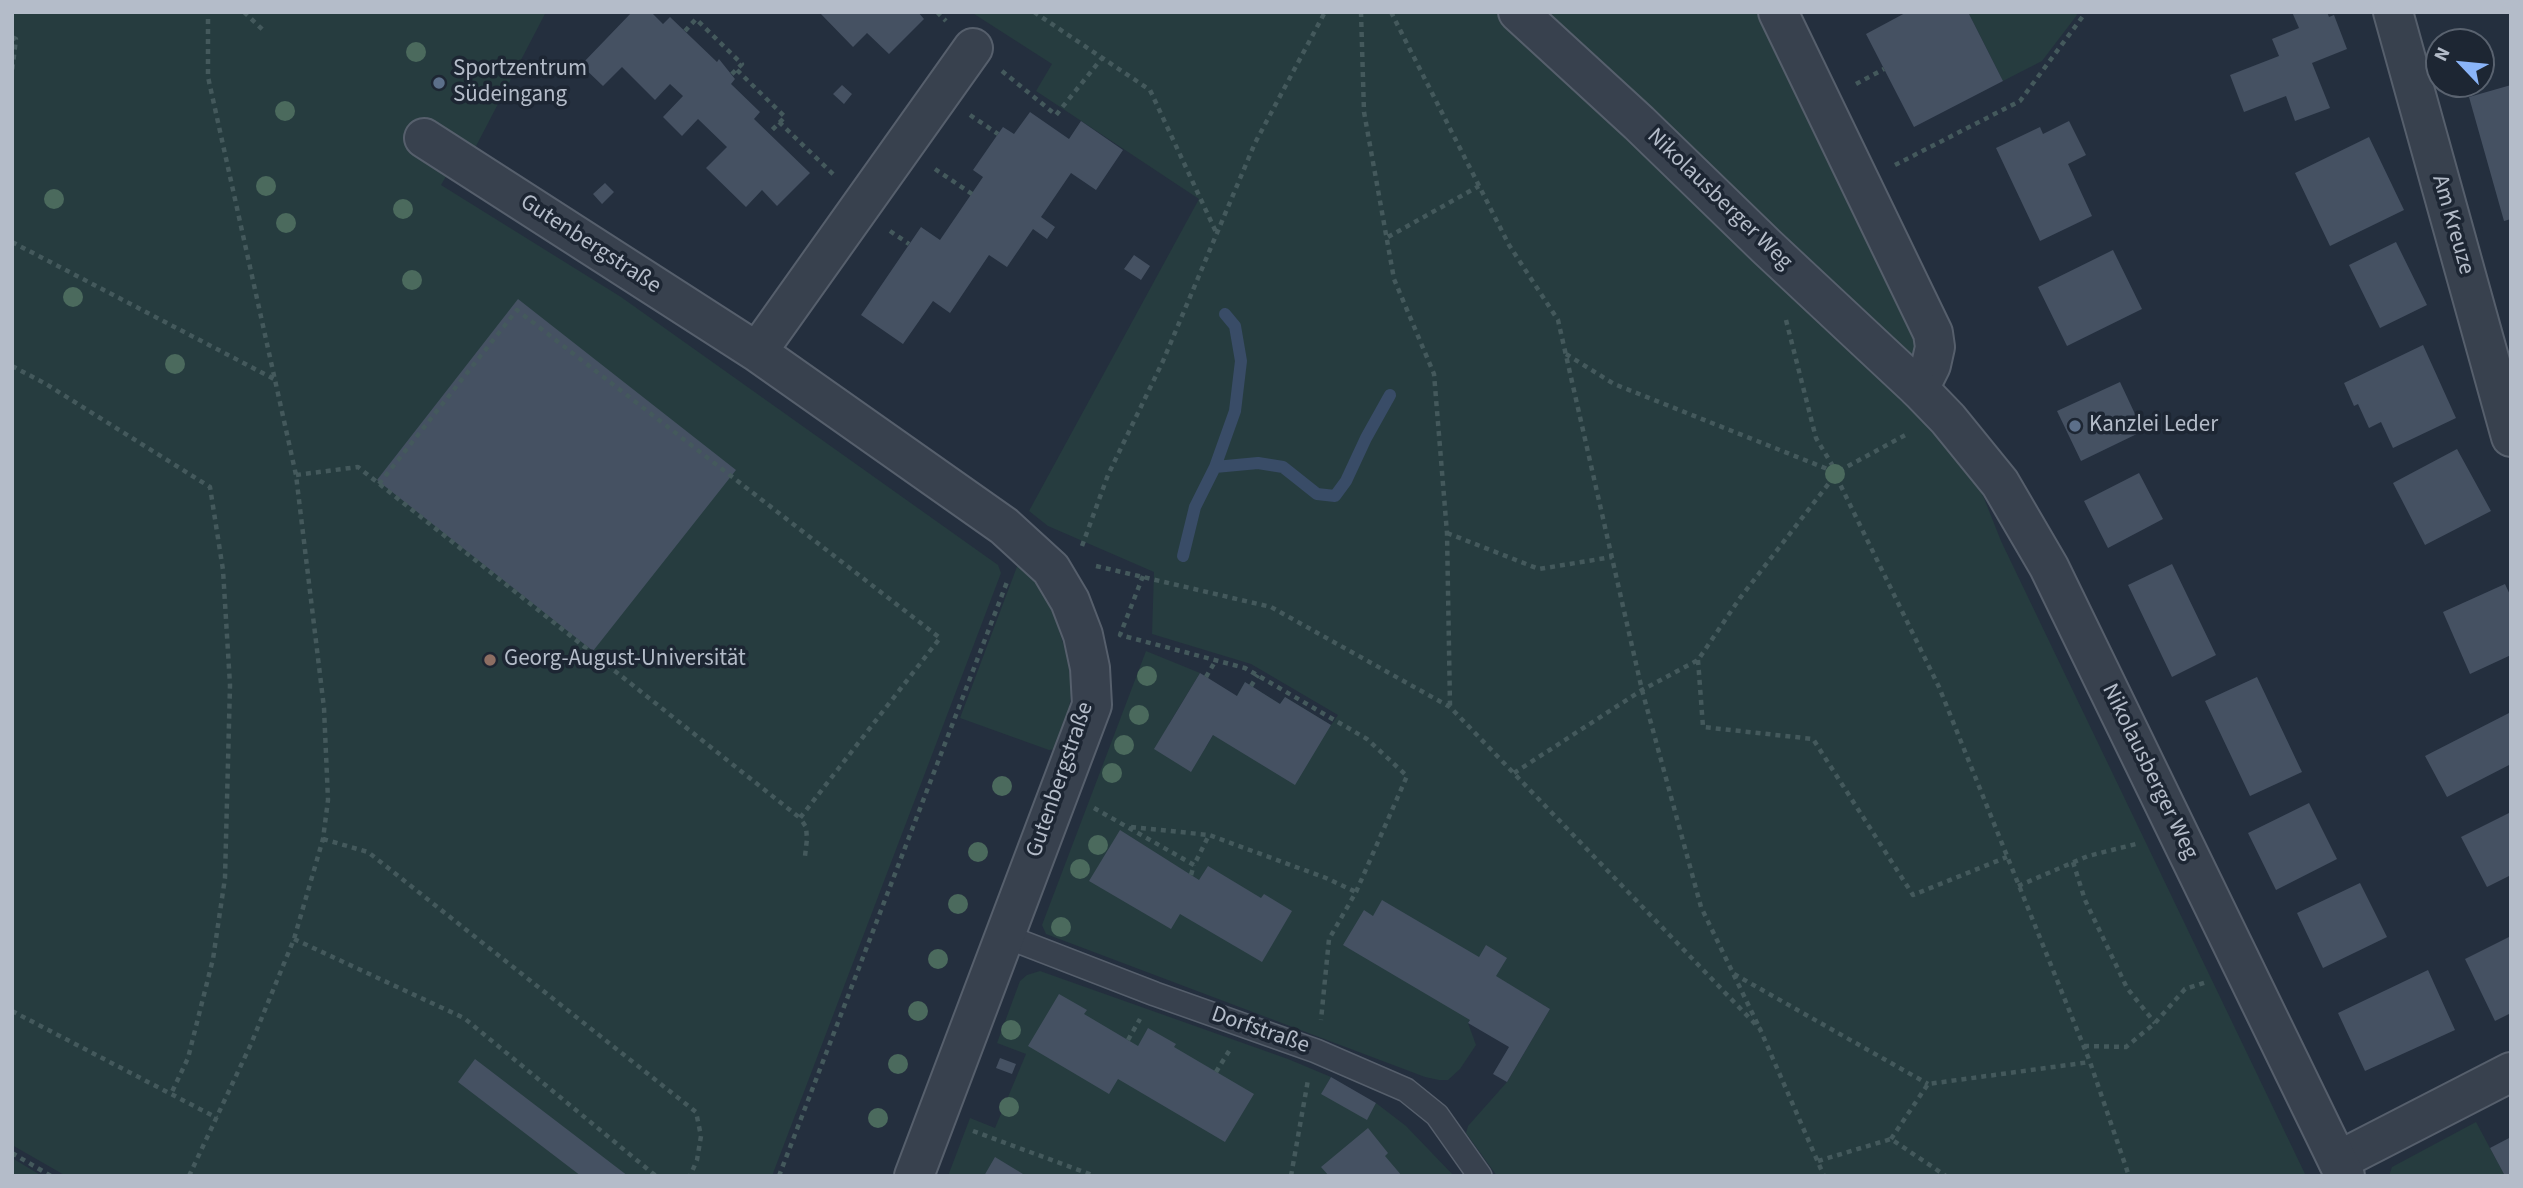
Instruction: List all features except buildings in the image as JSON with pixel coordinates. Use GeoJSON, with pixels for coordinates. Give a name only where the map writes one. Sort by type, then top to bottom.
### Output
{"type":"FeatureCollection","features":[{"type":"Feature","properties":{"kind":"street","name":"Nikolausberger Weg"},"geometry":{"type":"LineString","coordinates":[[1518,12],[1639,123],[1930,401],[2000,483],[2049,567],[2341,1168]]}},
{"type":"Feature","properties":{"kind":"street"},"geometry":{"type":"LineString","coordinates":[[1778,12],[1933,333],[1935,347],[1931,365],[1930,401]]}},
{"type":"Feature","properties":{"kind":"street","name":"Am Kreuze"},"geometry":{"type":"LineString","coordinates":[[2393,12],[2511,437]]}},
{"type":"Feature","properties":{"kind":"street"},"geometry":{"type":"LineString","coordinates":[[757,352],[974,48]]}},
{"type":"Feature","properties":{"kind":"street","name":"Gutenbergstraße"},"geometry":{"type":"LineString","coordinates":[[424,138],[757,352],[1023,541],[1063,565],[1070,601],[1083,635],[1090,668],[1092,705],[914,1176]]}},
{"type":"Feature","properties":{"kind":"street"},"geometry":{"type":"LineString","coordinates":[[2341,1168],[2511,1072]]}},
{"type":"Feature","properties":{"kind":"lane","name":"Dorfstraße"},"geometry":{"type":"LineString","coordinates":[[1005,936],[1155,994],[1316,1051],[1406,1090],[1437,1115],[1480,1176]]}},
{"type":"Feature","properties":{"kind":"path"},"geometry":{"type":"LineString","coordinates":[[190,1176],[251,1044],[294,939],[323,839],[328,800],[324,708],[296,475],[208,77],[208,12]]}},
{"type":"Feature","properties":{"kind":"path"},"geometry":{"type":"LineString","coordinates":[[244,12],[264,31]]}},
{"type":"Feature","properties":{"kind":"path"},"geometry":{"type":"LineString","coordinates":[[1034,12],[1150,90],[1217,232]]}},
{"type":"Feature","properties":{"kind":"path"},"geometry":{"type":"LineString","coordinates":[[1325,12],[1255,143],[1163,360],[1063,565],[1143,576],[1271,607],[1450,707],[1760,1029]]}},
{"type":"Feature","properties":{"kind":"path"},"geometry":{"type":"LineString","coordinates":[[1361,12],[1364,112],[1394,279],[1434,374],[1447,533],[1450,707]]}},
{"type":"Feature","properties":{"kind":"path"},"geometry":{"type":"LineString","coordinates":[[1391,12],[1509,245],[1558,320],[1642,690],[1701,907],[1760,1029],[1824,1176]]}},
{"type":"Feature","properties":{"kind":"path"},"geometry":{"type":"LineString","coordinates":[[1860,183],[2020,101],[2085,12]]}},
{"type":"Feature","properties":{"kind":"path"},"geometry":{"type":"LineString","coordinates":[[685,31],[696,19],[742,64],[731,75]]}},
{"type":"Feature","properties":{"kind":"path"},"geometry":{"type":"LineString","coordinates":[[12,37],[16,39],[12,72]]}},
{"type":"Feature","properties":{"kind":"path"},"geometry":{"type":"LineString","coordinates":[[1035,98],[1056,115],[1102,58]]}},
{"type":"Feature","properties":{"kind":"path"},"geometry":{"type":"LineString","coordinates":[[737,70],[785,117],[769,134]]}},
{"type":"Feature","properties":{"kind":"path"},"geometry":{"type":"LineString","coordinates":[[1387,237],[1479,186]]}},
{"type":"Feature","properties":{"kind":"path"},"geometry":{"type":"LineString","coordinates":[[12,242],[277,381]]}},
{"type":"Feature","properties":{"kind":"path"},"geometry":{"type":"LineString","coordinates":[[379,484],[517,310],[940,638],[800,818]]}},
{"type":"Feature","properties":{"kind":"path"},"geometry":{"type":"LineString","coordinates":[[1784,312],[1816,438],[1939,687],[2084,1046],[2129,1176]]}},
{"type":"Feature","properties":{"kind":"path"},"geometry":{"type":"LineString","coordinates":[[1566,354],[1614,384],[1834,470]]}},
{"type":"Feature","properties":{"kind":"path"},"geometry":{"type":"LineString","coordinates":[[12,366],[46,384],[210,487],[223,570],[230,685],[225,878],[213,959],[188,1058],[171,1094]]}},
{"type":"Feature","properties":{"kind":"path"},"geometry":{"type":"LineString","coordinates":[[1835,478],[1829,475],[1834,470],[1887,447],[1930,401]]}},
{"type":"Feature","properties":{"kind":"path"},"geometry":{"type":"LineString","coordinates":[[296,475],[358,467],[800,818],[806,828],[805,856]]}},
{"type":"Feature","properties":{"kind":"path"},"geometry":{"type":"LineString","coordinates":[[1514,773],[1642,690],[1698,660],[1740,598],[1835,478]]}},
{"type":"Feature","properties":{"kind":"path"},"geometry":{"type":"LineString","coordinates":[[1447,533],[1539,569],[1612,557]]}},
{"type":"Feature","properties":{"kind":"path"},"geometry":{"type":"LineString","coordinates":[[779,1176],[1023,541]]}},
{"type":"Feature","properties":{"kind":"path"},"geometry":{"type":"LineString","coordinates":[[1143,576],[1121,635],[1245,668],[1367,740],[1407,776],[1356,892],[1339,921]]}},
{"type":"Feature","properties":{"kind":"path"},"geometry":{"type":"LineString","coordinates":[[1206,677],[1216,660]]}},
{"type":"Feature","properties":{"kind":"path"},"geometry":{"type":"LineString","coordinates":[[1698,660],[1703,727],[1813,739],[1913,895],[2007,858]]}},
{"type":"Feature","properties":{"kind":"path"},"geometry":{"type":"LineString","coordinates":[[1251,686],[1258,675]]}},
{"type":"Feature","properties":{"kind":"path"},"geometry":{"type":"LineString","coordinates":[[1065,778],[1083,802],[1194,865]]}},
{"type":"Feature","properties":{"kind":"path"},"geometry":{"type":"LineString","coordinates":[[1126,826],[1209,835],[1356,892]]}},
{"type":"Feature","properties":{"kind":"path"},"geometry":{"type":"LineString","coordinates":[[2018,886],[2088,856],[2178,833]]}},
{"type":"Feature","properties":{"kind":"path"},"geometry":{"type":"LineString","coordinates":[[1191,875],[1209,835]]}},
{"type":"Feature","properties":{"kind":"path"},"geometry":{"type":"LineString","coordinates":[[323,839],[368,852],[696,1112],[701,1136],[697,1160],[690,1176]]}},
{"type":"Feature","properties":{"kind":"path"},"geometry":{"type":"LineString","coordinates":[[2073,862],[2085,900],[2127,988],[2155,1023]]}},
{"type":"Feature","properties":{"kind":"path"},"geometry":{"type":"LineString","coordinates":[[294,939],[464,1018],[656,1176]]}},
{"type":"Feature","properties":{"kind":"path"},"geometry":{"type":"LineString","coordinates":[[2084,1046],[2126,1047],[2155,1023],[2185,989],[2244,970]]}},
{"type":"Feature","properties":{"kind":"path"},"geometry":{"type":"LineString","coordinates":[[1734,973],[1928,1084],[2090,1062]]}},
{"type":"Feature","properties":{"kind":"path"},"geometry":{"type":"LineString","coordinates":[[12,1011],[217,1118]]}},
{"type":"Feature","properties":{"kind":"path"},"geometry":{"type":"LineString","coordinates":[[1818,1161],[1891,1139],[1928,1084]]}},
{"type":"Feature","properties":{"kind":"path"},"geometry":{"type":"LineString","coordinates":[[937,1116],[1083,1174],[1095,1176]]}},
{"type":"Feature","properties":{"kind":"path"},"geometry":{"type":"LineString","coordinates":[[1891,1139],[1946,1176]]}},
{"type":"Feature","properties":{"kind":"path"},"geometry":{"type":"LineString","coordinates":[[12,1153],[51,1176]]}},
{"type":"Feature","properties":{"kind":"green space","name":"Georg-August-Universität"},"geometry":{"type":"Polygon","coordinates":[[[12,12],[546,12],[474,150],[448,173],[441,185],[621,297],[998,565],[1001,573],[772,1176],[66,1176],[12,1145],[12,12]]]}},
{"type":"Feature","properties":{"kind":"green space"},"geometry":{"type":"Polygon","coordinates":[[[971,12],[1758,12],[1913,319],[2001,541],[2306,1176],[1497,1176],[1466,1133],[1468,1126],[1507,1082],[1550,1009],[1496,977],[1468,1023],[1476,1045],[1460,1069],[1448,1080],[1439,1080],[1046,934],[1042,925],[1146,651],[1200,673],[1169,724],[1206,747],[1245,682],[1280,704],[1285,697],[1331,725],[1338,715],[1251,664],[1152,634],[1154,572],[1048,526],[1029,511],[1199,199],[1036,91],[1052,64],[971,12]]]}},
{"type":"Feature","properties":{"kind":"green space"},"geometry":{"type":"Polygon","coordinates":[[[1968,12],[2075,12],[2077,15],[2042,61],[2003,81],[1968,12]]]}},
{"type":"Feature","properties":{"kind":"green space"},"geometry":{"type":"Polygon","coordinates":[[[1018,564],[1039,586],[1054,615],[1066,652],[1072,687],[1067,723],[1057,749],[1049,750],[960,718],[1018,564]]]}},
{"type":"Feature","properties":{"kind":"green space"},"geometry":{"type":"Polygon","coordinates":[[[1040,971],[1288,1059],[1331,1077],[1322,1093],[1367,1119],[1376,1103],[1406,1126],[1454,1176],[948,1176],[970,1118],[995,1128],[1026,1054],[997,1043],[1020,981],[1027,975],[1040,971]]]}},
{"type":"Feature","properties":{"kind":"green space"},"geometry":{"type":"Polygon","coordinates":[[[2476,1122],[2505,1176],[2389,1176],[2392,1167],[2476,1122]]]}},
{"type":"Feature","properties":{"kind":"green space"},"geometry":{"type":"Polygon","coordinates":[[[12,1158],[42,1176],[12,1176],[12,1158]]]}},
{"type":"Feature","properties":{"kind":"waterway"},"geometry":{"type":"LineString","coordinates":[[1183,556],[1195,507],[1215,467],[1235,411],[1241,361],[1235,326],[1225,314]]}},
{"type":"Feature","properties":{"kind":"waterway"},"geometry":{"type":"LineString","coordinates":[[1215,467],[1258,463],[1283,467],[1317,494],[1335,496],[1346,481],[1390,395]]}},
{"type":"Feature","properties":{"kind":"place","name":"Sportzentrum Südeingang"},"geometry":{"type":"Point","coordinates":[439,83]}},
{"type":"Feature","properties":{"kind":"place","name":"Kanzlei Leder"},"geometry":{"type":"Point","coordinates":[2075,426]}},
{"type":"Feature","properties":{"kind":"place","name":"Georg-August-Universität"},"geometry":{"type":"Point","coordinates":[490,660]}}]}
